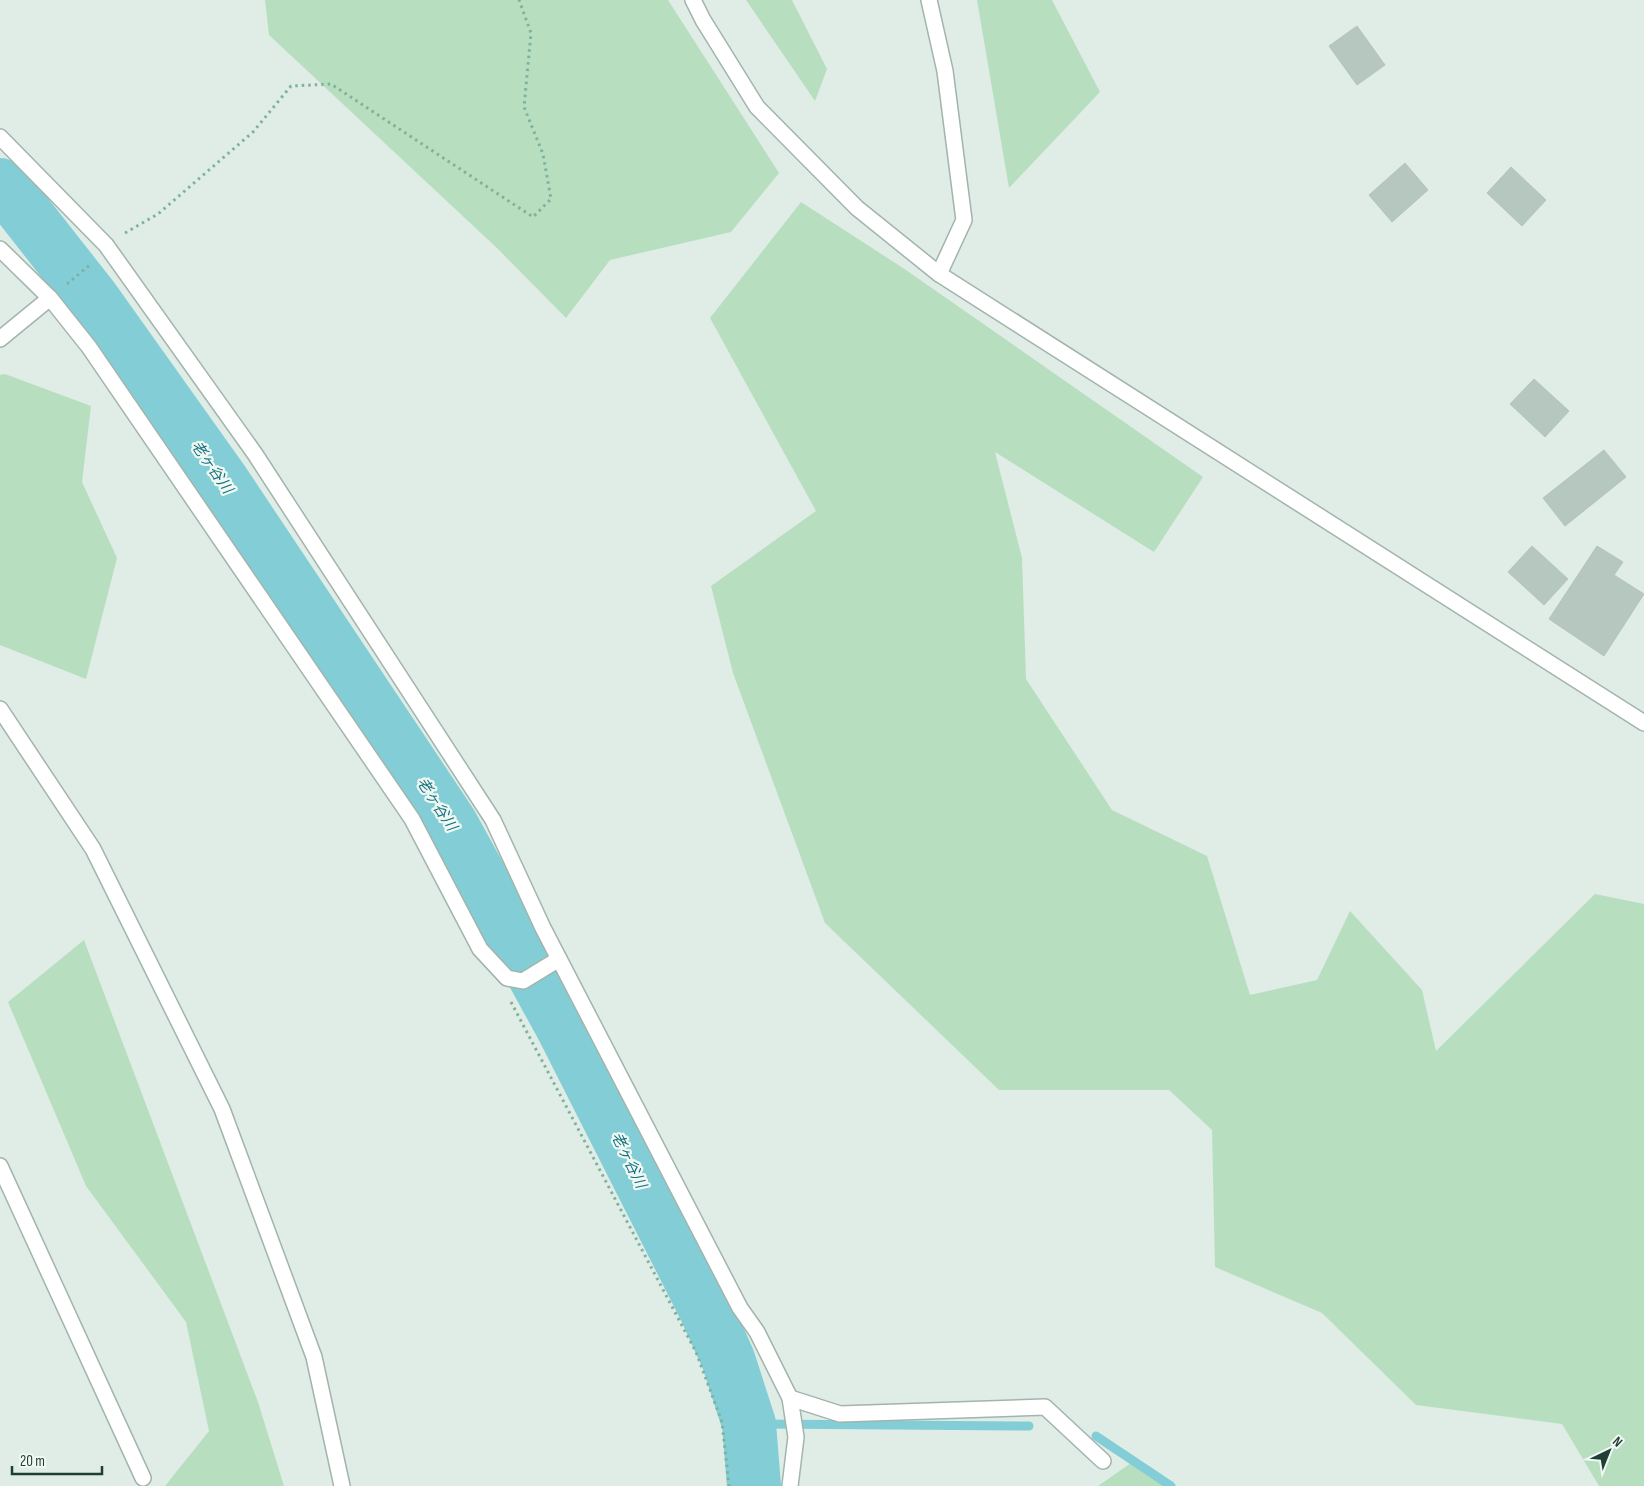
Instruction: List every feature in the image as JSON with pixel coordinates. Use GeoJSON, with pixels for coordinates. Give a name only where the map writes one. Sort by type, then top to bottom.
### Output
{"type":"FeatureCollection","features":[{"type":"Feature","properties":{"kind":"street"},"geometry":{"type":"LineString","coordinates":[[693,0],[703,20],[757,107],[857,208],[939,274],[1644,723]]}},
{"type":"Feature","properties":{"kind":"street"},"geometry":{"type":"LineString","coordinates":[[929,0],[945,71],[964,220],[939,274]]}},
{"type":"Feature","properties":{"kind":"street"},"geometry":{"type":"LineString","coordinates":[[0,137],[106,245],[255,454],[493,820],[559,959],[736,1299],[757,1332],[791,1404],[796,1437],[790,1486]]}},
{"type":"Feature","properties":{"kind":"street"},"geometry":{"type":"LineString","coordinates":[[0,249],[50,298],[89,347],[412,819],[480,949],[507,978],[523,981],[559,959]]}},
{"type":"Feature","properties":{"kind":"street"},"geometry":{"type":"LineString","coordinates":[[0,339],[50,298]]}},
{"type":"Feature","properties":{"kind":"street"},"geometry":{"type":"LineString","coordinates":[[0,709],[92,849],[222,1109],[314,1357],[342,1486]]}},
{"type":"Feature","properties":{"kind":"street"},"geometry":{"type":"LineString","coordinates":[[0,1166],[143,1478]]}},
{"type":"Feature","properties":{"kind":"street"},"geometry":{"type":"LineString","coordinates":[[791,1404],[840,1414],[1045,1407],[1102,1460]]}},
{"type":"Feature","properties":{"kind":"path"},"geometry":{"type":"LineString","coordinates":[[106,245],[165,208],[253,132],[291,86],[321,84],[331,84],[533,217],[551,199],[543,154],[524,107],[531,33],[518,0]]}},
{"type":"Feature","properties":{"kind":"path"},"geometry":{"type":"LineString","coordinates":[[50,298],[94,261]]}},
{"type":"Feature","properties":{"kind":"path"},"geometry":{"type":"LineString","coordinates":[[507,978],[506,992],[696,1352],[722,1422],[729,1486]]}},
{"type":"Feature","properties":{"kind":"green space"},"geometry":{"type":"Polygon","coordinates":[[[265,0],[668,0],[779,173],[731,232],[610,260],[566,318],[498,249],[269,35],[265,0]]]}},
{"type":"Feature","properties":{"kind":"green space"},"geometry":{"type":"Polygon","coordinates":[[[746,0],[792,0],[827,69],[815,101],[746,0]]]}},
{"type":"Feature","properties":{"kind":"green space"},"geometry":{"type":"Polygon","coordinates":[[[977,0],[1052,0],[1100,92],[1009,188],[977,0]]]}},
{"type":"Feature","properties":{"kind":"green space"},"geometry":{"type":"Polygon","coordinates":[[[801,202],[903,268],[1203,477],[1154,552],[995,452],[1022,558],[1026,679],[1112,810],[1207,856],[1250,995],[1317,980],[1350,911],[1422,990],[1436,1051],[1595,894],[1644,904],[1644,1486],[1599,1486],[1562,1424],[1416,1405],[1322,1313],[1215,1267],[1212,1130],[1169,1090],[999,1090],[825,923],[733,673],[711,586],[816,511],[710,318],[801,202]]]}},
{"type":"Feature","properties":{"kind":"green space"},"geometry":{"type":"Polygon","coordinates":[[[5,374],[91,406],[82,482],[117,558],[86,679],[0,645],[0,375],[5,374]]]}},
{"type":"Feature","properties":{"kind":"green space"},"geometry":{"type":"Polygon","coordinates":[[[84,940],[258,1402],[284,1486],[165,1486],[209,1431],[186,1322],[86,1186],[8,1002],[84,940]]]}},
{"type":"Feature","properties":{"kind":"green space"},"geometry":{"type":"Polygon","coordinates":[[[1131,1463],[1171,1486],[1098,1486],[1131,1463]]]}},
{"type":"Feature","properties":{"kind":"building"},"geometry":{"type":"Polygon","coordinates":[[[1357,26],[1385,65],[1357,85],[1329,46],[1357,26]]]}},
{"type":"Feature","properties":{"kind":"building"},"geometry":{"type":"Polygon","coordinates":[[[1405,163],[1428,190],[1392,222],[1369,195],[1405,163]]]}},
{"type":"Feature","properties":{"kind":"building"},"geometry":{"type":"Polygon","coordinates":[[[1511,167],[1546,200],[1522,226],[1487,193],[1511,167]]]}},
{"type":"Feature","properties":{"kind":"building"},"geometry":{"type":"Polygon","coordinates":[[[1534,379],[1569,411],[1545,437],[1510,404],[1534,379]]]}},
{"type":"Feature","properties":{"kind":"building"},"geometry":{"type":"Polygon","coordinates":[[[1604,450],[1626,477],[1565,526],[1543,498],[1604,450]]]}},
{"type":"Feature","properties":{"kind":"building"},"geometry":{"type":"Polygon","coordinates":[[[1532,546],[1568,579],[1544,605],[1508,572],[1532,546]]]}},
{"type":"Feature","properties":{"kind":"building"},"geometry":{"type":"Polygon","coordinates":[[[1597,546],[1623,562],[1614,575],[1644,594],[1604,656],[1549,619],[1597,546]]]}},
{"type":"Feature","properties":{"kind":"waterway","name":"老ヶ谷川"},"geometry":{"type":"LineString","coordinates":[[0,185],[15,200],[92,298],[223,482],[451,824],[563,1028],[705,1308],[728,1359],[749,1424],[754,1486]]}},
{"type":"Feature","properties":{"kind":"waterway"},"geometry":{"type":"LineString","coordinates":[[749,1424],[1029,1426]]}},
{"type":"Feature","properties":{"kind":"waterway"},"geometry":{"type":"LineString","coordinates":[[1096,1436],[1171,1486]]}}]}
